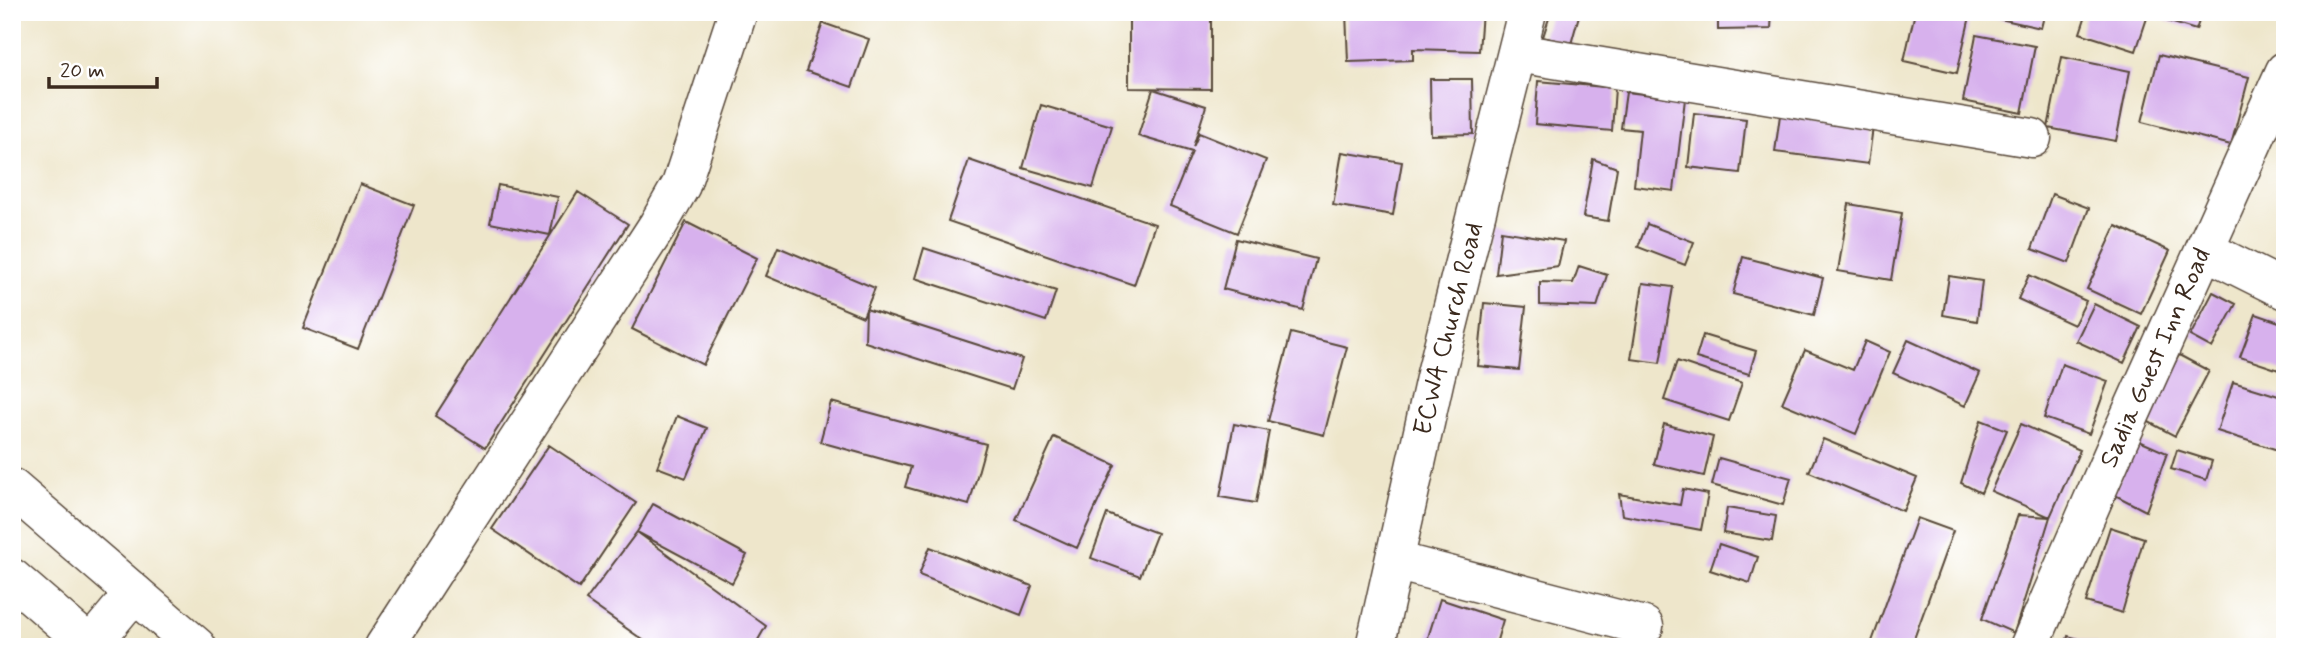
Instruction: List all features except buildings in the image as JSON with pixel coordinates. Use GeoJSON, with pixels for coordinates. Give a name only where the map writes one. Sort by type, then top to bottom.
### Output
{"type":"FeatureCollection","features":[{"type":"Feature","properties":{"kind":"street"},"geometry":{"type":"LineString","coordinates":[[384,647],[658,225],[681,185],[738,12]]}},
{"type":"Feature","properties":{"kind":"street","name":"ECWA Church Road"},"geometry":{"type":"LineString","coordinates":[[1375,647],[1435,378],[1527,12]]}},
{"type":"Feature","properties":{"kind":"street"},"geometry":{"type":"LineString","coordinates":[[1517,53],[2032,138]]}},
{"type":"Feature","properties":{"kind":"street","name":"Sadia Guest Inn Road"},"geometry":{"type":"LineString","coordinates":[[2029,647],[2285,71]]}},
{"type":"Feature","properties":{"kind":"street"},"geometry":{"type":"LineString","coordinates":[[2205,250],[2285,290]]}},
{"type":"Feature","properties":{"kind":"street"},"geometry":{"type":"LineString","coordinates":[[12,488],[197,647]]}},
{"type":"Feature","properties":{"kind":"street"},"geometry":{"type":"LineString","coordinates":[[1395,561],[1644,626]]}},
{"type":"Feature","properties":{"kind":"street"},"geometry":{"type":"LineString","coordinates":[[12,578],[90,646],[134,593]]}}]}
